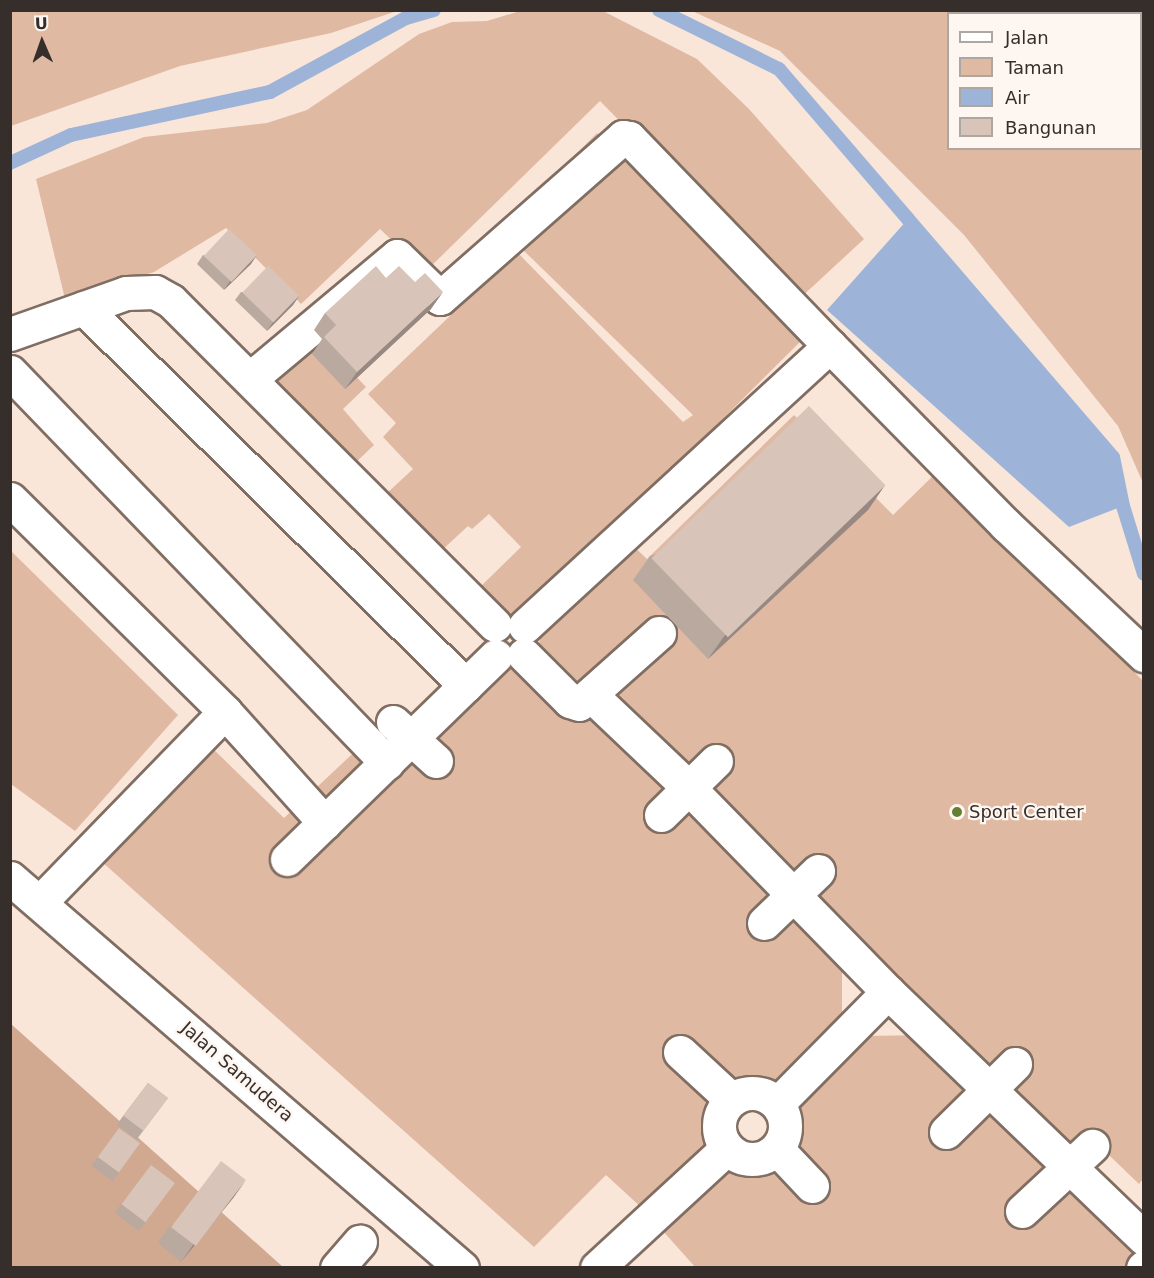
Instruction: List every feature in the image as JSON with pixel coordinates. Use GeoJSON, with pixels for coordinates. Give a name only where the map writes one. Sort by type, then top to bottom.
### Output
{"type":"FeatureCollection","features":[{"type":"Feature","properties":{"kind":"main road"},"geometry":{"type":"LineString","coordinates":[[252,378],[397,255],[440,298],[623,137],[629,138],[1006,525],[1143,655]]}},
{"type":"Feature","properties":{"kind":"main road"},"geometry":{"type":"LineString","coordinates":[[10,334],[126,293],[155,292],[171,301],[252,378],[575,704],[592,696],[659,633]]}},
{"type":"Feature","properties":{"kind":"main road"},"geometry":{"type":"LineString","coordinates":[[84,308],[466,686]]}},
{"type":"Feature","properties":{"kind":"main road"},"geometry":{"type":"LineString","coordinates":[[287,859],[387,763],[402,730],[466,686],[510,640],[830,346]]}},
{"type":"Feature","properties":{"kind":"main road"},"geometry":{"type":"LineString","coordinates":[[10,372],[387,763]]}},
{"type":"Feature","properties":{"kind":"main road"},"geometry":{"type":"LineString","coordinates":[[10,499],[225,712],[325,823]]}},
{"type":"Feature","properties":{"kind":"main road"},"geometry":{"type":"LineString","coordinates":[[592,696],[688,788],[888,992],[992,1088],[1081,1156],[1143,1238]]}},
{"type":"Feature","properties":{"kind":"main road"},"geometry":{"type":"LineString","coordinates":[[40,901],[225,712]]}},
{"type":"Feature","properties":{"kind":"main road"},"geometry":{"type":"LineString","coordinates":[[402,730],[436,761]]}},
{"type":"Feature","properties":{"kind":"main road"},"geometry":{"type":"LineString","coordinates":[[661,815],[716,761]]}},
{"type":"Feature","properties":{"kind":"main road"},"geometry":{"type":"LineString","coordinates":[[764,923],[818,871]]}},
{"type":"Feature","properties":{"kind":"main road","name":"Jalan Samudera"},"geometry":{"type":"LineString","coordinates":[[10,878],[40,901],[462,1268]]}},
{"type":"Feature","properties":{"kind":"main road"},"geometry":{"type":"LineString","coordinates":[[777,1104],[888,992]]}},
{"type":"Feature","properties":{"kind":"main road"},"geometry":{"type":"LineString","coordinates":[[680,1052],[731,1099]]}},
{"type":"Feature","properties":{"kind":"main road"},"geometry":{"type":"LineString","coordinates":[[946,1132],[1015,1064]]}},
{"type":"Feature","properties":{"kind":"main road"},"geometry":{"type":"LineString","coordinates":[[755,1092],[777,1104],[786,1126],[777,1149],[752,1160],[727,1148],[719,1132],[720,1114],[731,1099],[755,1092]]}},
{"type":"Feature","properties":{"kind":"main road"},"geometry":{"type":"LineString","coordinates":[[597,1268],[727,1148]]}},
{"type":"Feature","properties":{"kind":"main road"},"geometry":{"type":"LineString","coordinates":[[777,1149],[812,1186]]}},
{"type":"Feature","properties":{"kind":"main road"},"geometry":{"type":"LineString","coordinates":[[1022,1211],[1081,1156]]}},
{"type":"Feature","properties":{"kind":"main road"},"geometry":{"type":"LineString","coordinates":[[337,1268],[360,1242]]}},
{"type":"Feature","properties":{"kind":"green space"},"geometry":{"type":"Polygon","coordinates":[[[10,11],[397,11],[331,33],[180,66],[11,126],[10,11]]]}},
{"type":"Feature","properties":{"kind":"green space"},"geometry":{"type":"Polygon","coordinates":[[[520,11],[603,11],[697,59],[749,109],[864,239],[797,301],[600,101],[425,272],[380,229],[301,304],[226,228],[154,272],[65,299],[36,179],[144,137],[267,123],[307,110],[419,34],[452,22],[487,21],[520,11]]]}},
{"type":"Feature","properties":{"kind":"green space"},"geometry":{"type":"Polygon","coordinates":[[[692,11],[1049,11],[1050,12],[947,12],[947,150],[1142,150],[1143,41],[1143,483],[1118,426],[964,235],[780,51],[692,11]]]}},
{"type":"Feature","properties":{"kind":"green space"},"geometry":{"type":"Polygon","coordinates":[[[597,133],[803,339],[524,617],[498,615],[477,590],[521,547],[489,514],[472,529],[468,526],[440,552],[385,495],[413,469],[383,437],[396,423],[368,394],[472,295],[455,276],[597,133]],[[520,247],[517,252],[683,422],[693,415],[520,247]]]}},
{"type":"Feature","properties":{"kind":"green space"},"geometry":{"type":"Polygon","coordinates":[[[308,325],[366,387],[343,409],[374,445],[352,466],[261,370],[308,325]]]}},
{"type":"Feature","properties":{"kind":"green space","name":"Sport Center"},"geometry":{"type":"Polygon","coordinates":[[[794,415],[893,515],[937,472],[1143,681],[1143,1179],[1139,1184],[1087,1134],[1067,1152],[688,774],[577,695],[539,647],[540,634],[627,540],[647,559],[794,415]]]}},
{"type":"Feature","properties":{"kind":"green space"},"geometry":{"type":"Polygon","coordinates":[[[10,550],[178,715],[75,831],[11,784],[10,550]]]}},
{"type":"Feature","properties":{"kind":"green space"},"geometry":{"type":"Polygon","coordinates":[[[525,667],[577,722],[595,709],[794,905],[842,965],[842,1020],[773,1084],[726,1083],[711,1097],[707,1144],[643,1209],[606,1175],[534,1247],[101,861],[206,742],[284,818],[380,728],[428,736],[505,670],[525,667]]]}},
{"type":"Feature","properties":{"kind":"green space"},"geometry":{"type":"Polygon","coordinates":[[[925,1035],[1141,1252],[1126,1268],[696,1268],[662,1230],[730,1164],[781,1164],[792,1154],[793,1102],[866,1036],[925,1035]]]}},
{"type":"Feature","properties":{"kind":"shaded area"},"geometry":{"type":"Polygon","coordinates":[[[1049,11],[1143,11],[1142,31],[1142,12],[1049,11]]]}},
{"type":"Feature","properties":{"kind":"shaded area"},"geometry":{"type":"Polygon","coordinates":[[[11,1024],[283,1267],[11,1267],[11,1024]]]}},
{"type":"Feature","properties":{"kind":"water"},"geometry":{"type":"Polygon","coordinates":[[[908,219],[1113,457],[1123,506],[1069,527],[827,310],[908,219]]]}},
{"type":"Feature","properties":{"kind":"building"},"geometry":{"type":"Polygon","coordinates":[[[229,229],[257,255],[232,282],[204,256],[229,229]]]}},
{"type":"Feature","properties":{"kind":"building"},"geometry":{"type":"Polygon","coordinates":[[[268,266],[299,296],[273,322],[242,293],[268,266]]]}},
{"type":"Feature","properties":{"kind":"building"},"geometry":{"type":"Polygon","coordinates":[[[376,266],[386,278],[399,266],[415,282],[425,273],[443,292],[357,372],[324,337],[336,325],[325,313],[376,266]]]}},
{"type":"Feature","properties":{"kind":"building"},"geometry":{"type":"Polygon","coordinates":[[[809,406],[885,485],[728,637],[651,558],[809,406]]]}},
{"type":"Feature","properties":{"kind":"building"},"geometry":{"type":"Polygon","coordinates":[[[148,1083],[168,1098],[143,1131],[123,1116],[148,1083]]]}},
{"type":"Feature","properties":{"kind":"building"},"geometry":{"type":"Polygon","coordinates":[[[119,1128],[140,1143],[119,1172],[98,1157],[119,1128]]]}},
{"type":"Feature","properties":{"kind":"building"},"geometry":{"type":"Polygon","coordinates":[[[221,1161],[246,1180],[196,1246],[171,1227],[221,1161]]]}},
{"type":"Feature","properties":{"kind":"building"},"geometry":{"type":"Polygon","coordinates":[[[151,1165],[175,1183],[145,1222],[122,1204],[151,1165]]]}},
{"type":"Feature","properties":{"kind":"waterway"},"geometry":{"type":"LineString","coordinates":[[10,163],[71,135],[270,92],[406,18],[434,10]]}},
{"type":"Feature","properties":{"kind":"waterway"},"geometry":{"type":"LineString","coordinates":[[659,10],[779,69],[1113,457],[1123,506],[1144,574]]}},
{"type":"Feature","properties":{"kind":"place","name":"Sport Center"},"geometry":{"type":"Point","coordinates":[957,812]}}]}
